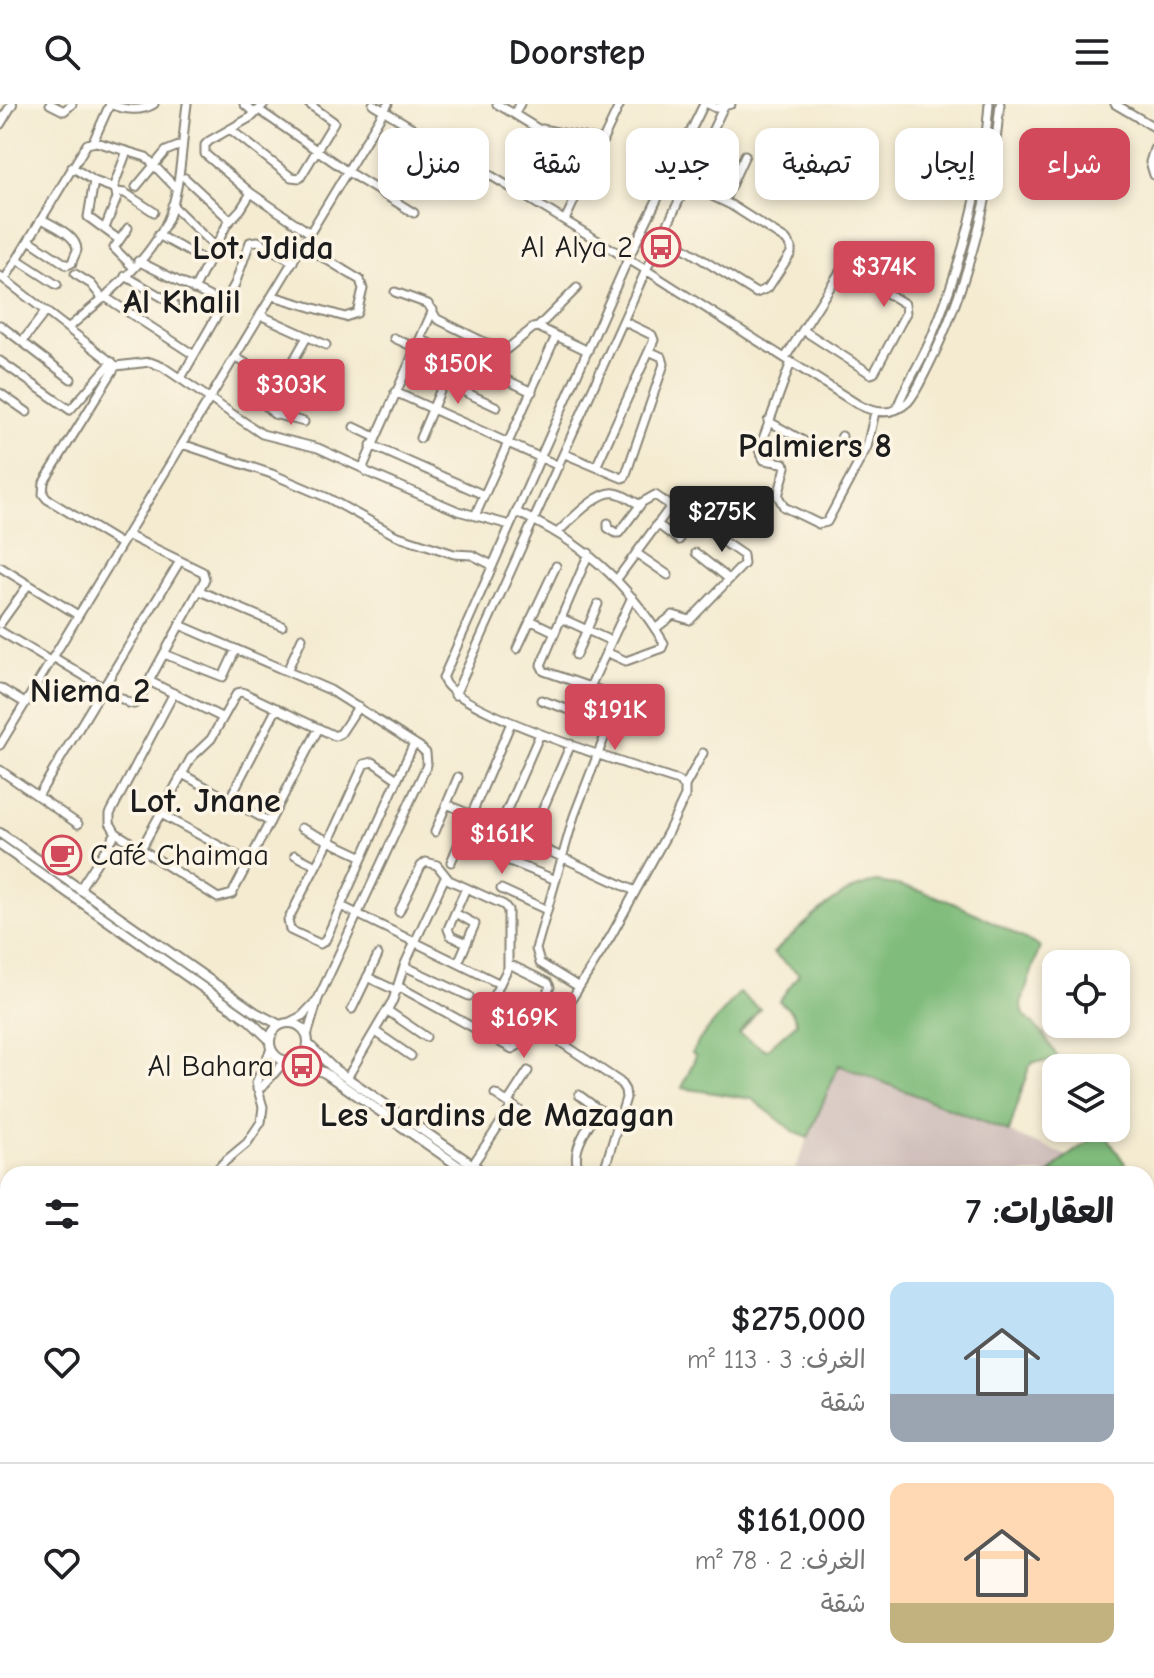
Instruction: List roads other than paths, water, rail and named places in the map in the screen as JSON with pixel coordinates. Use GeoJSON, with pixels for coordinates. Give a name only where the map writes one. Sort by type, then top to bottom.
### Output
{"type":"FeatureCollection","features":[{"type":"Feature","properties":{"kind":"main road"},"geometry":{"type":"LineString","coordinates":[[0,124],[12,104]]}},
{"type":"Feature","properties":{"kind":"main road"},"geometry":{"type":"LineString","coordinates":[[0,833],[255,1012],[299,1027],[307,1040],[347,1078],[467,1166]]}},
{"type":"Feature","properties":{"kind":"main road"},"geometry":{"type":"LineString","coordinates":[[0,845],[257,1025],[276,1057],[285,1061],[295,1060],[325,1073],[466,1166]]}},
{"type":"Feature","properties":{"kind":"main road"},"geometry":{"type":"LineString","coordinates":[[270,1044],[274,1030],[284,1024]]}},
{"type":"Feature","properties":{"kind":"main road"},"geometry":{"type":"LineString","coordinates":[[295,1060],[305,1052],[307,1040]]}},
{"type":"Feature","properties":{"kind":"street"},"geometry":{"type":"LineString","coordinates":[[50,104],[64,111],[72,104]]}},
{"type":"Feature","properties":{"kind":"street"},"geometry":{"type":"LineString","coordinates":[[154,104],[132,109],[110,104],[93,142],[83,148],[29,240],[2,277],[114,364],[150,362],[181,378],[262,434],[318,448],[458,511],[510,525]]}},
{"type":"Feature","properties":{"kind":"street"},"geometry":{"type":"LineString","coordinates":[[68,328],[104,298],[158,235],[176,188],[187,104]]}},
{"type":"Feature","properties":{"kind":"street"},"geometry":{"type":"LineString","coordinates":[[244,104],[253,112],[262,107]]}},
{"type":"Feature","properties":{"kind":"street"},"geometry":{"type":"LineString","coordinates":[[230,129],[261,156],[295,179],[304,176],[334,122],[309,104]]}},
{"type":"Feature","properties":{"kind":"street"},"geometry":{"type":"LineString","coordinates":[[373,104],[386,107],[857,404],[884,413],[907,402],[919,384],[955,305],[987,190],[1000,104]]}},
{"type":"Feature","properties":{"kind":"street"},"geometry":{"type":"LineString","coordinates":[[497,104],[538,128]]}},
{"type":"Feature","properties":{"kind":"street"},"geometry":{"type":"LineString","coordinates":[[514,114],[520,104]]}},
{"type":"Feature","properties":{"kind":"street"},"geometry":{"type":"LineString","coordinates":[[609,128],[620,104]]}},
{"type":"Feature","properties":{"kind":"street"},"geometry":{"type":"LineString","coordinates":[[685,786],[511,723],[455,695],[444,685],[444,675],[628,259],[706,104],[727,106],[716,128]]}},
{"type":"Feature","properties":{"kind":"street"},"geometry":{"type":"LineString","coordinates":[[897,408],[930,342],[958,262],[983,158],[989,104]]}},
{"type":"Feature","properties":{"kind":"street"},"geometry":{"type":"LineString","coordinates":[[1115,104],[1154,127]]}},
{"type":"Feature","properties":{"kind":"street"},"geometry":{"type":"LineString","coordinates":[[262,107],[207,143],[205,154],[251,193],[310,233]]}},
{"type":"Feature","properties":{"kind":"street"},"geometry":{"type":"LineString","coordinates":[[262,107],[348,172],[414,213]]}},
{"type":"Feature","properties":{"kind":"street"},"geometry":{"type":"LineString","coordinates":[[0,745],[386,107]]}},
{"type":"Feature","properties":{"kind":"street"},"geometry":{"type":"LineString","coordinates":[[93,142],[146,157],[176,188]]}},
{"type":"Feature","properties":{"kind":"street"},"geometry":{"type":"LineString","coordinates":[[136,187],[166,151],[181,145]]}},
{"type":"Feature","properties":{"kind":"street"},"geometry":{"type":"LineString","coordinates":[[1154,149],[1150,168],[1154,175]]}},
{"type":"Feature","properties":{"kind":"street"},"geometry":{"type":"LineString","coordinates":[[105,228],[116,200],[127,151]]}},
{"type":"Feature","properties":{"kind":"street"},"geometry":{"type":"LineString","coordinates":[[663,235],[753,293],[764,292],[791,253],[791,247],[788,242],[724,201],[745,155]]}},
{"type":"Feature","properties":{"kind":"street"},"geometry":{"type":"LineString","coordinates":[[72,167],[94,181],[125,193],[154,212]]}},
{"type":"Feature","properties":{"kind":"street"},"geometry":{"type":"LineString","coordinates":[[185,178],[230,220]]}},
{"type":"Feature","properties":{"kind":"street"},"geometry":{"type":"LineString","coordinates":[[94,181],[87,215],[118,239]]}},
{"type":"Feature","properties":{"kind":"street"},"geometry":{"type":"LineString","coordinates":[[194,290],[230,220],[251,193]]}},
{"type":"Feature","properties":{"kind":"street"},"geometry":{"type":"LineString","coordinates":[[565,220],[575,200]]}},
{"type":"Feature","properties":{"kind":"street"},"geometry":{"type":"LineString","coordinates":[[455,695],[679,200]]}},
{"type":"Feature","properties":{"kind":"street"},"geometry":{"type":"LineString","coordinates":[[172,205],[215,247]]}},
{"type":"Feature","properties":{"kind":"street"},"geometry":{"type":"LineString","coordinates":[[29,240],[67,265],[72,263],[76,245],[63,231],[42,219]]}},
{"type":"Feature","properties":{"kind":"street"},"geometry":{"type":"LineString","coordinates":[[128,228],[114,245],[114,251],[224,304]]}},
{"type":"Feature","properties":{"kind":"street"},"geometry":{"type":"LineString","coordinates":[[158,235],[208,262]]}},
{"type":"Feature","properties":{"kind":"street"},"geometry":{"type":"LineString","coordinates":[[181,378],[235,284],[252,241],[258,241],[293,262]]}},
{"type":"Feature","properties":{"kind":"street"},"geometry":{"type":"LineString","coordinates":[[273,296],[345,317],[357,313],[363,289],[360,280],[303,245]]}},
{"type":"Feature","properties":{"kind":"street"},"geometry":{"type":"LineString","coordinates":[[17,259],[57,285]]}},
{"type":"Feature","properties":{"kind":"street"},"geometry":{"type":"LineString","coordinates":[[803,330],[871,374],[906,308],[905,304],[845,268],[803,330],[788,360],[759,453],[764,460],[783,463],[786,467],[778,496],[784,507],[823,524],[867,447],[875,412]]}},
{"type":"Feature","properties":{"kind":"street"},"geometry":{"type":"LineString","coordinates":[[75,274],[91,284],[104,298],[194,355]]}},
{"type":"Feature","properties":{"kind":"street"},"geometry":{"type":"LineString","coordinates":[[125,276],[174,304]]}},
{"type":"Feature","properties":{"kind":"street"},"geometry":{"type":"LineString","coordinates":[[395,292],[428,304],[437,319],[500,350],[507,349],[538,327],[577,288]]}},
{"type":"Feature","properties":{"kind":"street"},"geometry":{"type":"LineString","coordinates":[[364,469],[363,461],[433,310]]}},
{"type":"Feature","properties":{"kind":"street"},"geometry":{"type":"LineString","coordinates":[[22,342],[46,311]]}},
{"type":"Feature","properties":{"kind":"street"},"geometry":{"type":"LineString","coordinates":[[260,315],[326,345]]}},
{"type":"Feature","properties":{"kind":"street"},"geometry":{"type":"LineString","coordinates":[[596,467],[654,340],[652,335],[623,321]]}},
{"type":"Feature","properties":{"kind":"street"},"geometry":{"type":"LineString","coordinates":[[0,325],[71,379]]}},
{"type":"Feature","properties":{"kind":"street"},"geometry":{"type":"LineString","coordinates":[[538,327],[588,351]]}},
{"type":"Feature","properties":{"kind":"street"},"geometry":{"type":"LineString","coordinates":[[475,516],[556,336]]}},
{"type":"Feature","properties":{"kind":"street"},"geometry":{"type":"LineString","coordinates":[[304,422],[274,414],[268,405],[307,337]]}},
{"type":"Feature","properties":{"kind":"street"},"geometry":{"type":"LineString","coordinates":[[394,338],[416,348]]}},
{"type":"Feature","properties":{"kind":"street"},"geometry":{"type":"LineString","coordinates":[[420,339],[532,392]]}},
{"type":"Feature","properties":{"kind":"street"},"geometry":{"type":"LineString","coordinates":[[565,454],[625,477],[664,364],[662,357],[649,351]]}},
{"type":"Feature","properties":{"kind":"street"},"geometry":{"type":"LineString","coordinates":[[235,357],[280,384]]}},
{"type":"Feature","properties":{"kind":"street"},"geometry":{"type":"LineString","coordinates":[[0,361],[70,410],[114,364]]}},
{"type":"Feature","properties":{"kind":"street"},"geometry":{"type":"LineString","coordinates":[[114,364],[44,482],[43,494],[121,544]]}},
{"type":"Feature","properties":{"kind":"street"},"geometry":{"type":"LineString","coordinates":[[433,377],[497,407]]}},
{"type":"Feature","properties":{"kind":"street"},"geometry":{"type":"LineString","coordinates":[[420,438],[444,382]]}},
{"type":"Feature","properties":{"kind":"street"},"geometry":{"type":"LineString","coordinates":[[395,392],[559,466]]}},
{"type":"Feature","properties":{"kind":"street"},"geometry":{"type":"LineString","coordinates":[[0,393],[27,412]]}},
{"type":"Feature","properties":{"kind":"street"},"geometry":{"type":"LineString","coordinates":[[768,421],[827,454],[833,453],[842,436]]}},
{"type":"Feature","properties":{"kind":"street"},"geometry":{"type":"LineString","coordinates":[[354,427],[373,441],[484,495]]}},
{"type":"Feature","properties":{"kind":"street"},"geometry":{"type":"LineString","coordinates":[[182,444],[272,474],[328,498],[395,535],[431,544],[454,554],[472,555],[492,565]]}},
{"type":"Feature","properties":{"kind":"street"},"geometry":{"type":"LineString","coordinates":[[557,533],[592,502],[608,493],[620,493],[641,504]]}},
{"type":"Feature","properties":{"kind":"street"},"geometry":{"type":"LineString","coordinates":[[608,523],[608,528],[619,533],[641,504],[653,495],[743,555],[744,564],[690,620],[673,615],[655,629]]}},
{"type":"Feature","properties":{"kind":"street"},"geometry":{"type":"LineString","coordinates":[[617,579],[671,506]]}},
{"type":"Feature","properties":{"kind":"street"},"geometry":{"type":"LineString","coordinates":[[516,512],[589,553],[617,579],[664,642],[662,648],[626,661],[606,652]]}},
{"type":"Feature","properties":{"kind":"street"},"geometry":{"type":"LineString","coordinates":[[657,524],[679,540]]}},
{"type":"Feature","properties":{"kind":"street"},"geometry":{"type":"LineString","coordinates":[[0,631],[133,704],[137,702],[205,581],[204,574],[127,535]]}},
{"type":"Feature","properties":{"kind":"street"},"geometry":{"type":"LineString","coordinates":[[579,987],[540,963],[536,958],[536,949],[574,816],[617,699],[541,669],[589,553]]}},
{"type":"Feature","properties":{"kind":"street"},"geometry":{"type":"LineString","coordinates":[[636,553],[668,575]]}},
{"type":"Feature","properties":{"kind":"street"},"geometry":{"type":"LineString","coordinates":[[696,553],[729,579]]}},
{"type":"Feature","properties":{"kind":"street"},"geometry":{"type":"LineString","coordinates":[[38,796],[180,561]]}},
{"type":"Feature","properties":{"kind":"street"},"geometry":{"type":"LineString","coordinates":[[517,649],[556,566]]}},
{"type":"Feature","properties":{"kind":"street"},"geometry":{"type":"LineString","coordinates":[[0,567],[78,615]]}},
{"type":"Feature","properties":{"kind":"street"},"geometry":{"type":"LineString","coordinates":[[0,624],[28,585]]}},
{"type":"Feature","properties":{"kind":"street"},"geometry":{"type":"LineString","coordinates":[[200,591],[282,626]]}},
{"type":"Feature","properties":{"kind":"street"},"geometry":{"type":"LineString","coordinates":[[590,687],[632,597]]}},
{"type":"Feature","properties":{"kind":"street"},"geometry":{"type":"LineString","coordinates":[[576,655],[598,604]]}},
{"type":"Feature","properties":{"kind":"street"},"geometry":{"type":"LineString","coordinates":[[561,618],[611,641]]}},
{"type":"Feature","properties":{"kind":"street"},"geometry":{"type":"LineString","coordinates":[[530,620],[555,632]]}},
{"type":"Feature","properties":{"kind":"street"},"geometry":{"type":"LineString","coordinates":[[180,625],[322,686],[426,753],[427,765],[318,999],[307,1040]]}},
{"type":"Feature","properties":{"kind":"street"},"geometry":{"type":"LineString","coordinates":[[287,671],[302,638]]}},
{"type":"Feature","properties":{"kind":"street"},"geometry":{"type":"LineString","coordinates":[[164,654],[223,677],[236,649]]}},
{"type":"Feature","properties":{"kind":"street"},"geometry":{"type":"LineString","coordinates":[[149,681],[223,718]]}},
{"type":"Feature","properties":{"kind":"street"},"geometry":{"type":"LineString","coordinates":[[0,688],[25,703]]}},
{"type":"Feature","properties":{"kind":"street"},"geometry":{"type":"LineString","coordinates":[[141,849],[193,754],[211,739],[238,692],[337,735],[358,707]]}},
{"type":"Feature","properties":{"kind":"street"},"geometry":{"type":"LineString","coordinates":[[174,693],[110,814],[110,823],[116,833],[218,898],[232,894],[319,728]]}},
{"type":"Feature","properties":{"kind":"street"},"geometry":{"type":"LineString","coordinates":[[541,700],[610,724]]}},
{"type":"Feature","properties":{"kind":"street"},"geometry":{"type":"LineString","coordinates":[[229,800],[277,708]]}},
{"type":"Feature","properties":{"kind":"street"},"geometry":{"type":"LineString","coordinates":[[451,862],[511,723]]}},
{"type":"Feature","properties":{"kind":"street"},"geometry":{"type":"LineString","coordinates":[[499,828],[540,734]]}},
{"type":"Feature","properties":{"kind":"street"},"geometry":{"type":"LineString","coordinates":[[397,779],[373,762],[366,762],[288,920],[288,927],[322,944],[414,743]]}},
{"type":"Feature","properties":{"kind":"street"},"geometry":{"type":"LineString","coordinates":[[529,841],[571,744]]}},
{"type":"Feature","properties":{"kind":"street"},"geometry":{"type":"LineString","coordinates":[[605,1166],[626,1098],[622,1084],[554,1035],[554,1026],[635,891],[673,820],[686,793],[685,786],[703,753]]}},
{"type":"Feature","properties":{"kind":"street"},"geometry":{"type":"LineString","coordinates":[[0,770],[78,824]]}},
{"type":"Feature","properties":{"kind":"street"},"geometry":{"type":"LineString","coordinates":[[182,774],[270,822]]}},
{"type":"Feature","properties":{"kind":"street"},"geometry":{"type":"LineString","coordinates":[[435,832],[458,777]]}},
{"type":"Feature","properties":{"kind":"street"},"geometry":{"type":"LineString","coordinates":[[447,804],[635,891]]}},
{"type":"Feature","properties":{"kind":"street"},"geometry":{"type":"LineString","coordinates":[[330,812],[340,817]]}},
{"type":"Feature","properties":{"kind":"street"},"geometry":{"type":"LineString","coordinates":[[161,814],[249,862]]}},
{"type":"Feature","properties":{"kind":"street"},"geometry":{"type":"LineString","coordinates":[[301,828],[363,857]]}},
{"type":"Feature","properties":{"kind":"street"},"geometry":{"type":"LineString","coordinates":[[79,890],[116,833]]}},
{"type":"Feature","properties":{"kind":"street"},"geometry":{"type":"LineString","coordinates":[[460,841],[556,880]]}},
{"type":"Feature","properties":{"kind":"street"},"geometry":{"type":"LineString","coordinates":[[295,855],[316,866]]}},
{"type":"Feature","properties":{"kind":"street"},"geometry":{"type":"LineString","coordinates":[[399,912],[424,863],[437,865],[445,877],[508,910],[509,964],[476,1030]]}},
{"type":"Feature","properties":{"kind":"street"},"geometry":{"type":"LineString","coordinates":[[347,1078],[388,1011],[404,966],[445,877]]}},
{"type":"Feature","properties":{"kind":"street"},"geometry":{"type":"LineString","coordinates":[[466,888],[448,932],[467,943]]}},
{"type":"Feature","properties":{"kind":"street"},"geometry":{"type":"LineString","coordinates":[[501,889],[547,910]]}},
{"type":"Feature","properties":{"kind":"street"},"geometry":{"type":"LineString","coordinates":[[341,906],[500,984]]}},
{"type":"Feature","properties":{"kind":"street"},"geometry":{"type":"LineString","coordinates":[[455,913],[475,923],[458,963]]}},
{"type":"Feature","properties":{"kind":"street"},"geometry":{"type":"LineString","coordinates":[[352,1009],[378,955]]}},
{"type":"Feature","properties":{"kind":"street"},"geometry":{"type":"LineString","coordinates":[[367,977],[398,988],[515,1048],[550,990],[549,984],[509,964]]}},
{"type":"Feature","properties":{"kind":"street"},"geometry":{"type":"LineString","coordinates":[[404,966],[469,996]]}},
{"type":"Feature","properties":{"kind":"street"},"geometry":{"type":"LineString","coordinates":[[496,993],[514,1004],[508,1021]]}},
{"type":"Feature","properties":{"kind":"street"},"geometry":{"type":"LineString","coordinates":[[284,1024],[302,1016],[318,999]]}},
{"type":"Feature","properties":{"kind":"street"},"geometry":{"type":"LineString","coordinates":[[388,1011],[426,1037]]}},
{"type":"Feature","properties":{"kind":"street"},"geometry":{"type":"LineString","coordinates":[[376,1032],[411,1056]]}},
{"type":"Feature","properties":{"kind":"street"},"geometry":{"type":"LineString","coordinates":[[220,1166],[243,1148],[257,1130],[263,1114],[256,1083],[270,1044]]}},
{"type":"Feature","properties":{"kind":"street"},"geometry":{"type":"LineString","coordinates":[[257,1089],[285,1061]]}},
{"type":"Feature","properties":{"kind":"street"},"geometry":{"type":"LineString","coordinates":[[473,1166],[513,1106],[528,1071]]}},
{"type":"Feature","properties":{"kind":"street"},"geometry":{"type":"LineString","coordinates":[[495,1094],[513,1106]]}},
{"type":"Feature","properties":{"kind":"street"},"geometry":{"type":"LineString","coordinates":[[579,1095],[598,1109],[620,1118]]}},
{"type":"Feature","properties":{"kind":"street"},"geometry":{"type":"LineString","coordinates":[[577,1166],[575,1155],[598,1109]]}},
{"type":"Feature","properties":{"kind":"place","name":"Al Alya 2"},"geometry":{"type":"Point","coordinates":[661,247]}},
{"type":"Feature","properties":{"kind":"place","name":"Café Chaimaa"},"geometry":{"type":"Point","coordinates":[62,855]}},
{"type":"Feature","properties":{"kind":"place","name":"Al Bahara"},"geometry":{"type":"Point","coordinates":[302,1066]}},
{"type":"Feature","properties":{"kind":"district","name":"Lot. Jdida"},"geometry":{"type":"Point","coordinates":[263,248]}},
{"type":"Feature","properties":{"kind":"district","name":"Al Khalil"},"geometry":{"type":"Point","coordinates":[182,302]}},
{"type":"Feature","properties":{"kind":"district","name":"Palmiers 8"},"geometry":{"type":"Point","coordinates":[815,446]}},
{"type":"Feature","properties":{"kind":"district","name":"Niema 2"},"geometry":{"type":"Point","coordinates":[90,691]}},
{"type":"Feature","properties":{"kind":"district","name":"Lot. Jnane"},"geometry":{"type":"Point","coordinates":[205,801]}},
{"type":"Feature","properties":{"kind":"district","name":"Les Jardins de Mazagan"},"geometry":{"type":"Point","coordinates":[497,1115]}}]}
